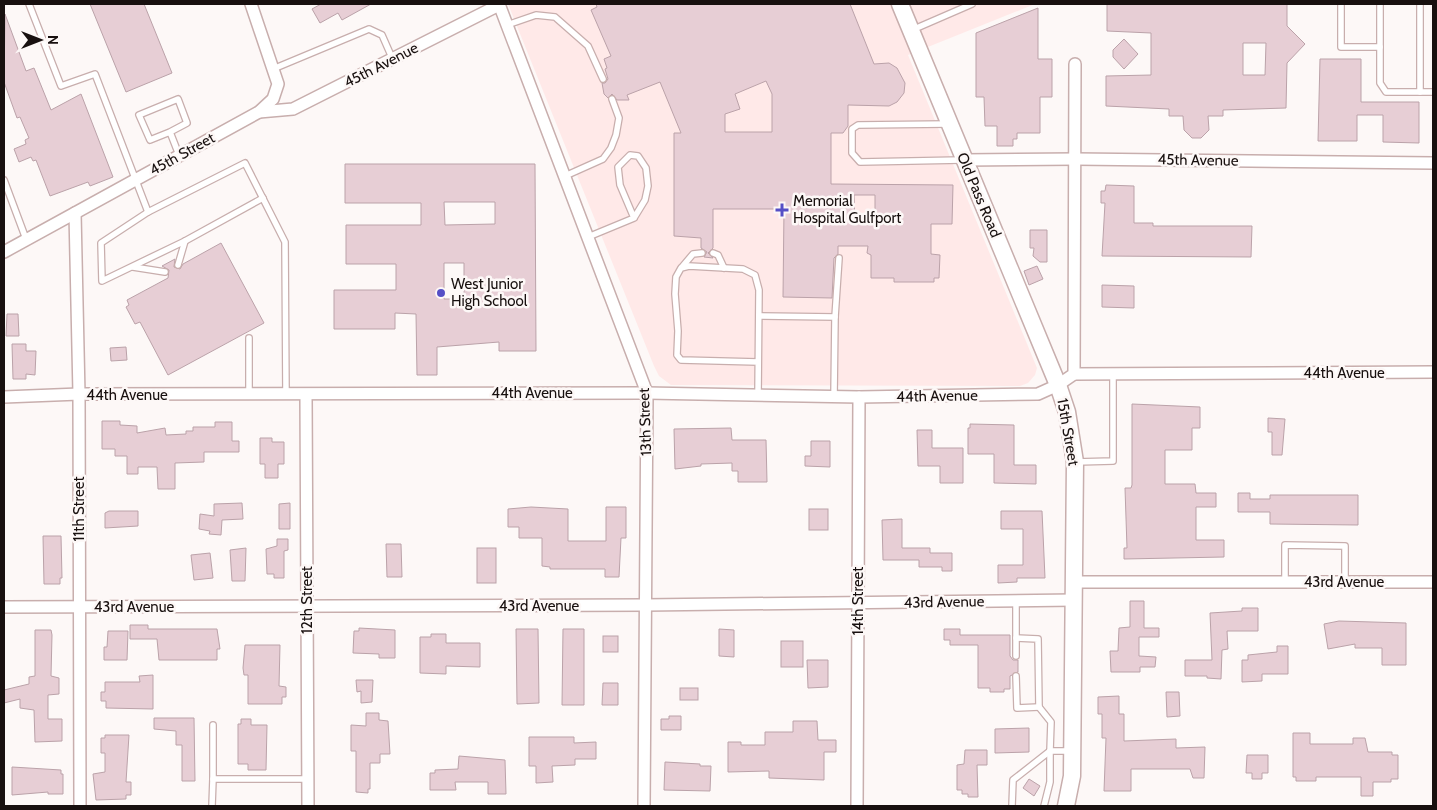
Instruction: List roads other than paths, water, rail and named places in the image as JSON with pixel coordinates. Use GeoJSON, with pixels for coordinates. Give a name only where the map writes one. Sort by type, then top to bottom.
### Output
{"type":"FeatureCollection","features":[{"type":"Feature","properties":{"kind":"main road","name":"Old Pass Road"},"geometry":{"type":"LineString","coordinates":[[900,4],[1058,386]]}},
{"type":"Feature","properties":{"kind":"main road","name":"15th Street"},"geometry":{"type":"LineString","coordinates":[[1058,386],[1067,412],[1075,462],[1073,751],[1072,776],[1066,806]]}},
{"type":"Feature","properties":{"kind":"street"},"geometry":{"type":"LineString","coordinates":[[251,4],[273,69]]}},
{"type":"Feature","properties":{"kind":"street","name":"13th Street"},"geometry":{"type":"LineString","coordinates":[[499,4],[647,393],[644,806]]}},
{"type":"Feature","properties":{"kind":"street","name":"45th Avenue"},"geometry":{"type":"LineString","coordinates":[[259,112],[294,109],[393,60],[499,4]]}},
{"type":"Feature","properties":{"kind":"street"},"geometry":{"type":"LineString","coordinates":[[1074,374],[1075,64]]}},
{"type":"Feature","properties":{"kind":"street","name":"45th Street"},"geometry":{"type":"LineString","coordinates":[[75,213],[259,112],[273,99],[278,84],[273,69]]}},
{"type":"Feature","properties":{"kind":"street","name":"45th Avenue"},"geometry":{"type":"LineString","coordinates":[[964,160],[1433,162]]}},
{"type":"Feature","properties":{"kind":"street"},"geometry":{"type":"LineString","coordinates":[[4,252],[75,213]]}},
{"type":"Feature","properties":{"kind":"street","name":"11th Street"},"geometry":{"type":"LineString","coordinates":[[75,213],[79,394],[78,607],[80,806]]}},
{"type":"Feature","properties":{"kind":"street","name":"44th Avenue"},"geometry":{"type":"LineString","coordinates":[[1074,374],[1433,372]]}},
{"type":"Feature","properties":{"kind":"street","name":"15th Street"},"geometry":{"type":"LineString","coordinates":[[1058,386],[1074,374]]}},
{"type":"Feature","properties":{"kind":"street","name":"44th Avenue"},"geometry":{"type":"LineString","coordinates":[[4,397],[79,394],[647,393],[859,396],[1038,394],[1058,386]]}},
{"type":"Feature","properties":{"kind":"street","name":"12th Street"},"geometry":{"type":"LineString","coordinates":[[306,395],[308,806]]}},
{"type":"Feature","properties":{"kind":"street","name":"14th Street"},"geometry":{"type":"LineString","coordinates":[[857,806],[859,396]]}},
{"type":"Feature","properties":{"kind":"street","name":"43rd Avenue"},"geometry":{"type":"LineString","coordinates":[[1075,582],[1433,582]]}},
{"type":"Feature","properties":{"kind":"street","name":"43rd Avenue"},"geometry":{"type":"LineString","coordinates":[[4,607],[646,605],[1075,600]]}},
{"type":"Feature","properties":{"kind":"lane"},"geometry":{"type":"LineString","coordinates":[[29,4],[61,86],[95,74],[148,212]]}},
{"type":"Feature","properties":{"kind":"lane"},"geometry":{"type":"LineString","coordinates":[[911,30],[969,4]]}},
{"type":"Feature","properties":{"kind":"lane"},"geometry":{"type":"LineString","coordinates":[[1341,4],[1341,47],[1380,47]]}},
{"type":"Feature","properties":{"kind":"lane"},"geometry":{"type":"LineString","coordinates":[[1380,4],[1380,83],[1386,92],[1433,92]]}},
{"type":"Feature","properties":{"kind":"lane"},"geometry":{"type":"LineString","coordinates":[[1420,4],[1420,92]]}},
{"type":"Feature","properties":{"kind":"lane"},"geometry":{"type":"LineString","coordinates":[[507,25],[536,14],[555,17],[588,46],[602,79]]}},
{"type":"Feature","properties":{"kind":"lane"},"geometry":{"type":"LineString","coordinates":[[273,69],[369,29],[382,35],[393,60]]}},
{"type":"Feature","properties":{"kind":"lane"},"geometry":{"type":"LineString","coordinates":[[178,99],[188,123],[170,132],[150,140],[139,114],[178,99]]}},
{"type":"Feature","properties":{"kind":"lane"},"geometry":{"type":"LineString","coordinates":[[565,176],[603,159],[611,148],[619,118],[612,100]]}},
{"type":"Feature","properties":{"kind":"lane"},"geometry":{"type":"LineString","coordinates":[[950,124],[858,125],[852,129],[852,153],[860,162],[964,160]]}},
{"type":"Feature","properties":{"kind":"lane"},"geometry":{"type":"LineString","coordinates":[[170,132],[179,156]]}},
{"type":"Feature","properties":{"kind":"lane"},"geometry":{"type":"LineString","coordinates":[[588,237],[634,218],[645,200],[648,186],[646,168],[638,156],[630,155],[618,167],[618,176],[634,218]]}},
{"type":"Feature","properties":{"kind":"lane"},"geometry":{"type":"LineString","coordinates":[[263,198],[185,241],[102,281],[101,243],[148,212],[245,163],[263,198],[285,242],[286,395]]}},
{"type":"Feature","properties":{"kind":"lane"},"geometry":{"type":"LineString","coordinates":[[4,180],[26,239]]}},
{"type":"Feature","properties":{"kind":"lane"},"geometry":{"type":"LineString","coordinates":[[178,265],[185,241]]}},
{"type":"Feature","properties":{"kind":"lane"},"geometry":{"type":"LineString","coordinates":[[702,253],[693,254],[676,277],[677,355],[681,360],[758,362]]}},
{"type":"Feature","properties":{"kind":"lane"},"geometry":{"type":"LineString","coordinates":[[713,253],[718,254],[724,268]]}},
{"type":"Feature","properties":{"kind":"lane"},"geometry":{"type":"LineString","coordinates":[[834,396],[835,317],[839,258]]}},
{"type":"Feature","properties":{"kind":"lane"},"geometry":{"type":"LineString","coordinates":[[682,268],[689,266],[743,269],[755,275],[759,290],[758,395]]}},
{"type":"Feature","properties":{"kind":"lane"},"geometry":{"type":"LineString","coordinates":[[133,267],[165,272]]}},
{"type":"Feature","properties":{"kind":"lane"},"geometry":{"type":"LineString","coordinates":[[759,316],[835,317]]}},
{"type":"Feature","properties":{"kind":"lane"},"geometry":{"type":"LineString","coordinates":[[249,338],[250,395]]}},
{"type":"Feature","properties":{"kind":"lane"},"geometry":{"type":"LineString","coordinates":[[1075,462],[1114,461],[1113,373]]}},
{"type":"Feature","properties":{"kind":"lane"},"geometry":{"type":"LineString","coordinates":[[1285,582],[1285,545],[1345,546],[1345,582]]}},
{"type":"Feature","properties":{"kind":"lane"},"geometry":{"type":"LineString","coordinates":[[1016,601],[1016,656]]}},
{"type":"Feature","properties":{"kind":"lane"},"geometry":{"type":"LineString","coordinates":[[1016,638],[1038,639],[1039,708],[1051,722],[1050,782],[1044,806]]}},
{"type":"Feature","properties":{"kind":"lane"},"geometry":{"type":"LineString","coordinates":[[1016,676],[1017,708],[1039,708]]}},
{"type":"Feature","properties":{"kind":"lane"},"geometry":{"type":"LineString","coordinates":[[212,806],[213,725]]}},
{"type":"Feature","properties":{"kind":"lane"},"geometry":{"type":"LineString","coordinates":[[1012,806],[1012,780],[1050,751],[1073,751]]}},
{"type":"Feature","properties":{"kind":"lane"},"geometry":{"type":"LineString","coordinates":[[213,779],[308,779]]}},
{"type":"Feature","properties":{"kind":"place","name":"Memorial Hospital Gulfport"},"geometry":{"type":"Point","coordinates":[782,210]}},
{"type":"Feature","properties":{"kind":"place","name":"West Junior High School"},"geometry":{"type":"Point","coordinates":[441,293]}}]}
